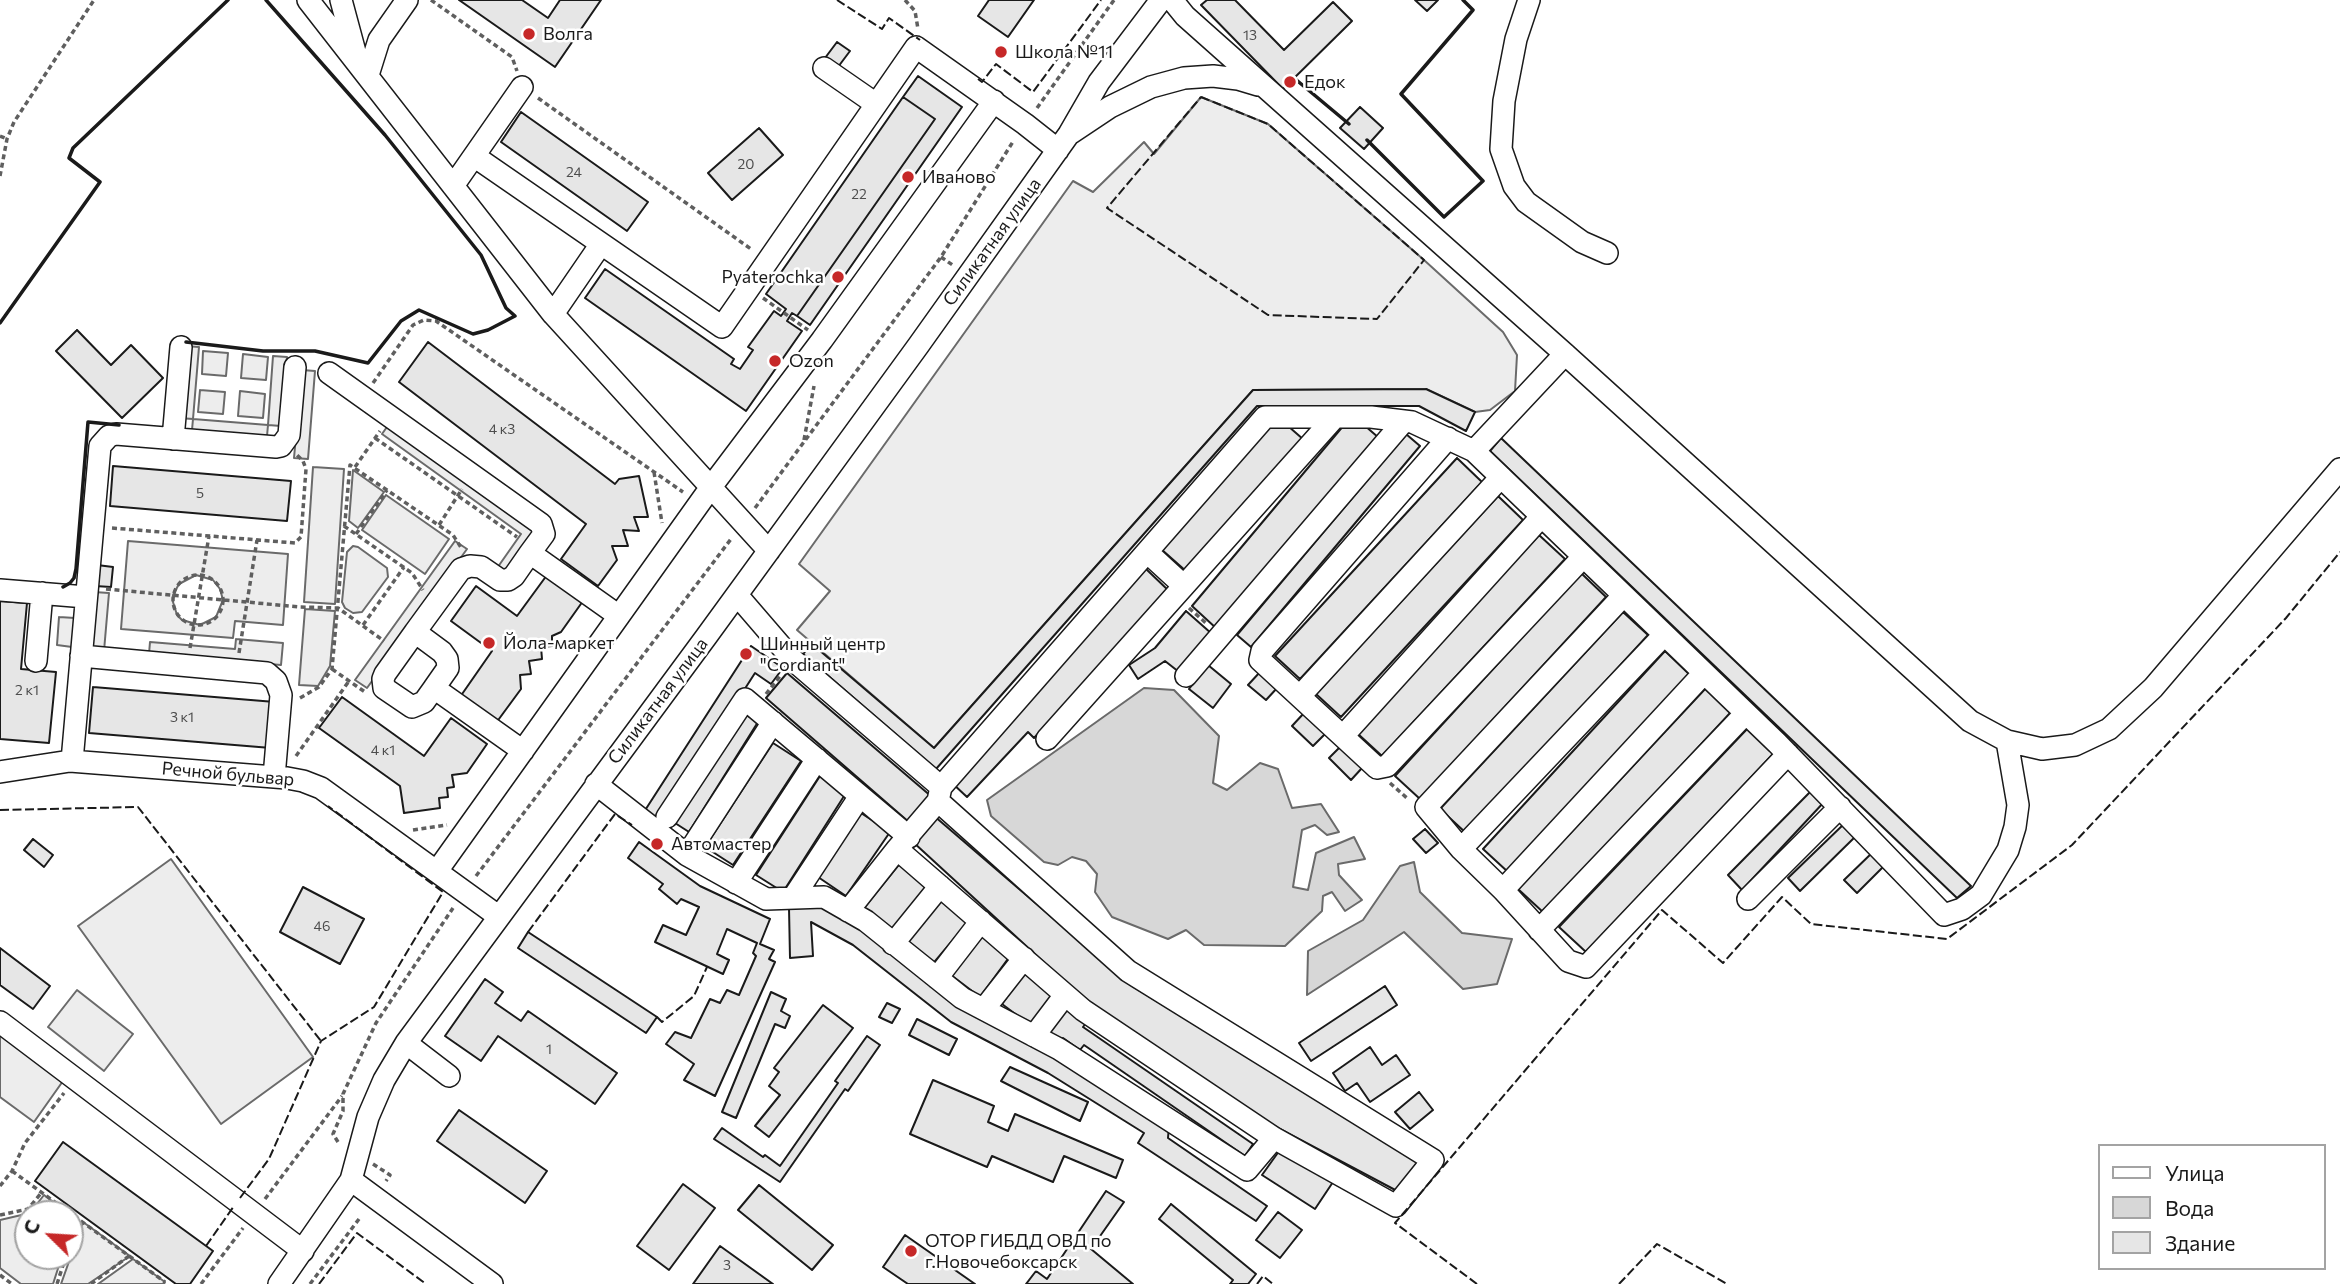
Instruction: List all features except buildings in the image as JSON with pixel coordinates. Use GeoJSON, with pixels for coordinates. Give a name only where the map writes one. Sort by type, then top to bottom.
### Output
{"type":"FeatureCollection","features":[{"type":"Feature","properties":{"kind":"street"},"geometry":{"type":"LineString","coordinates":[[308,0],[363,67],[552,314],[705,495],[743,524],[769,551]]}},
{"type":"Feature","properties":{"kind":"street"},"geometry":{"type":"LineString","coordinates":[[341,0],[363,67]]}},
{"type":"Feature","properties":{"kind":"street"},"geometry":{"type":"LineString","coordinates":[[363,67],[407,0]]}},
{"type":"Feature","properties":{"kind":"street"},"geometry":{"type":"LineString","coordinates":[[1064,142],[1098,82],[1161,0]]}},
{"type":"Feature","properties":{"kind":"street"},"geometry":{"type":"LineString","coordinates":[[1172,0],[1185,16],[1566,354],[1970,721],[2007,741],[2042,749],[2075,745],[2109,729],[2153,688],[2340,468]]}},
{"type":"Feature","properties":{"kind":"street"},"geometry":{"type":"LineString","coordinates":[[1529,0],[1516,39],[1504,101],[1501,149],[1514,186],[1526,202],[1582,242],[1607,253]]}},
{"type":"Feature","properties":{"kind":"street"},"geometry":{"type":"LineString","coordinates":[[474,156],[722,327],[916,47],[1026,124],[1064,142]]}},
{"type":"Feature","properties":{"kind":"street"},"geometry":{"type":"LineString","coordinates":[[824,68],[876,104]]}},
{"type":"Feature","properties":{"kind":"street"},"geometry":{"type":"LineString","coordinates":[[1064,142],[1110,107],[1150,87],[1184,78],[1213,76],[1238,79],[1264,87]]}},
{"type":"Feature","properties":{"kind":"street"},"geometry":{"type":"LineString","coordinates":[[453,186],[522,87]]}},
{"type":"Feature","properties":{"kind":"street"},"geometry":{"type":"LineString","coordinates":[[437,871],[705,495],[822,340],[994,101]]}},
{"type":"Feature","properties":{"kind":"street","name":"Силикатная улица"},"geometry":{"type":"LineString","coordinates":[[279,1284],[351,1180],[368,1117],[384,1080],[406,1043],[737,595],[1064,142]]}},
{"type":"Feature","properties":{"kind":"street"},"geometry":{"type":"LineString","coordinates":[[552,314],[601,243]]}},
{"type":"Feature","properties":{"kind":"street"},"geometry":{"type":"LineString","coordinates":[[173,439],[181,347]]}},
{"type":"Feature","properties":{"kind":"street"},"geometry":{"type":"LineString","coordinates":[[1474,451],[1566,354]]}},
{"type":"Feature","properties":{"kind":"street"},"geometry":{"type":"LineString","coordinates":[[72,761],[98,452],[104,440],[116,434],[276,447],[285,443],[289,435],[295,367]]}},
{"type":"Feature","properties":{"kind":"street"},"geometry":{"type":"LineString","coordinates":[[329,373],[541,524],[544,534],[514,576],[508,580],[500,580],[481,566],[470,566],[456,574],[431,608],[383,679],[384,688],[388,692],[412,707],[424,702],[448,668],[447,659],[442,652],[415,632]]}},
{"type":"Feature","properties":{"kind":"street"},"geometry":{"type":"LineString","coordinates":[[848,911],[939,794],[1265,417],[1371,417],[1412,422],[1474,451],[1788,754],[1944,915],[1962,909],[1981,895],[2008,850],[2018,806],[2007,741]]}},
{"type":"Feature","properties":{"kind":"street"},"geometry":{"type":"LineString","coordinates":[[1047,739],[1335,417]]}},
{"type":"Feature","properties":{"kind":"street"},"geometry":{"type":"LineString","coordinates":[[1186,676],[1404,421]]}},
{"type":"Feature","properties":{"kind":"street"},"geometry":{"type":"LineString","coordinates":[[1448,438],[1262,650],[1260,660],[1377,768],[1387,766],[1583,557]]}},
{"type":"Feature","properties":{"kind":"street"},"geometry":{"type":"LineString","coordinates":[[1300,696],[1501,477]]}},
{"type":"Feature","properties":{"kind":"street"},"geometry":{"type":"LineString","coordinates":[[1343,736],[1541,517]]}},
{"type":"Feature","properties":{"kind":"street"},"geometry":{"type":"LineString","coordinates":[[532,551],[619,617]]}},
{"type":"Feature","properties":{"kind":"street"},"geometry":{"type":"LineString","coordinates":[[1147,552],[1184,586]]}},
{"type":"Feature","properties":{"kind":"street"},"geometry":{"type":"LineString","coordinates":[[0,590],[86,592]]}},
{"type":"Feature","properties":{"kind":"street"},"geometry":{"type":"LineString","coordinates":[[36,661],[42,593]]}},
{"type":"Feature","properties":{"kind":"street"},"geometry":{"type":"LineString","coordinates":[[667,817],[745,699],[860,796],[940,886],[1083,1010],[1274,1138],[1396,1206],[1433,1160],[1128,971],[793,660],[737,595]]}},
{"type":"Feature","properties":{"kind":"street"},"geometry":{"type":"LineString","coordinates":[[1623,596],[1426,807],[1461,849],[1568,961],[1586,967],[1788,754]]}},
{"type":"Feature","properties":{"kind":"street"},"geometry":{"type":"LineString","coordinates":[[1461,849],[1664,635]]}},
{"type":"Feature","properties":{"kind":"street"},"geometry":{"type":"LineString","coordinates":[[81,656],[261,671],[273,677],[280,688],[282,770]]}},
{"type":"Feature","properties":{"kind":"street"},"geometry":{"type":"LineString","coordinates":[[1503,890],[1704,673]]}},
{"type":"Feature","properties":{"kind":"street"},"geometry":{"type":"LineString","coordinates":[[435,688],[523,751]]}},
{"type":"Feature","properties":{"kind":"street"},"geometry":{"type":"LineString","coordinates":[[1539,930],[1746,713]]}},
{"type":"Feature","properties":{"kind":"street"},"geometry":{"type":"LineString","coordinates":[[687,855],[773,722]]}},
{"type":"Feature","properties":{"kind":"street"},"geometry":{"type":"LineString","coordinates":[[736,883],[817,760]]}},
{"type":"Feature","properties":{"kind":"street","name":"Речной бульвар"},"geometry":{"type":"LineString","coordinates":[[0,772],[72,761],[282,770],[294,779],[321,788],[498,916]]}},
{"type":"Feature","properties":{"kind":"street"},"geometry":{"type":"LineString","coordinates":[[596,785],[687,855],[766,899],[824,897],[866,921],[962,998],[1059,1049],[1247,1170],[1274,1138]]}},
{"type":"Feature","properties":{"kind":"street"},"geometry":{"type":"LineString","coordinates":[[793,898],[860,796]]}},
{"type":"Feature","properties":{"kind":"street"},"geometry":{"type":"LineString","coordinates":[[1748,899],[1840,807]]}},
{"type":"Feature","properties":{"kind":"street"},"geometry":{"type":"LineString","coordinates":[[893,944],[940,886]]}},
{"type":"Feature","properties":{"kind":"street"},"geometry":{"type":"LineString","coordinates":[[937,978],[981,921]]}},
{"type":"Feature","properties":{"kind":"street"},"geometry":{"type":"LineString","coordinates":[[984,1009],[1024,958]]}},
{"type":"Feature","properties":{"kind":"street"},"geometry":{"type":"LineString","coordinates":[[1034,1036],[1065,995]]}},
{"type":"Feature","properties":{"kind":"street"},"geometry":{"type":"LineString","coordinates":[[0,1022],[303,1251]]}},
{"type":"Feature","properties":{"kind":"street"},"geometry":{"type":"LineString","coordinates":[[406,1043],[449,1076]]}},
{"type":"Feature","properties":{"kind":"street"},"geometry":{"type":"LineString","coordinates":[[351,1180],[492,1284]]}},
{"type":"Feature","properties":{"kind":"path"},"geometry":{"type":"LineString","coordinates":[[0,176],[7,139],[14,122],[94,0]]}},
{"type":"Feature","properties":{"kind":"path"},"geometry":{"type":"LineString","coordinates":[[431,0],[512,57],[522,87],[767,261]]}},
{"type":"Feature","properties":{"kind":"path"},"geometry":{"type":"LineString","coordinates":[[905,0],[915,11],[920,40],[916,47]]}},
{"type":"Feature","properties":{"kind":"path"},"geometry":{"type":"LineString","coordinates":[[201,1284],[343,1094],[376,1023],[464,892],[941,257],[1026,124],[1114,0]]}},
{"type":"Feature","properties":{"kind":"path"},"geometry":{"type":"LineString","coordinates":[[0,136],[7,139]]}},
{"type":"Feature","properties":{"kind":"path"},"geometry":{"type":"LineString","coordinates":[[363,397],[413,325],[424,320],[436,321],[654,472],[705,495]]}},
{"type":"Feature","properties":{"kind":"path"},"geometry":{"type":"LineString","coordinates":[[355,467],[391,416]]}},
{"type":"Feature","properties":{"kind":"path"},"geometry":{"type":"LineString","coordinates":[[376,438],[532,551]]}},
{"type":"Feature","properties":{"kind":"path"},"geometry":{"type":"LineString","coordinates":[[92,527],[295,543],[300,539],[306,469],[303,461],[285,443]]}},
{"type":"Feature","properties":{"kind":"path"},"geometry":{"type":"LineString","coordinates":[[281,701],[309,694],[323,683],[332,669],[349,466],[355,467],[456,539],[470,566]]}},
{"type":"Feature","properties":{"kind":"path"},"geometry":{"type":"LineString","coordinates":[[654,472],[667,549]]}},
{"type":"Feature","properties":{"kind":"path"},"geometry":{"type":"LineString","coordinates":[[439,525],[472,474]]}},
{"type":"Feature","properties":{"kind":"path"},"geometry":{"type":"LineString","coordinates":[[356,534],[387,489]]}},
{"type":"Feature","properties":{"kind":"path"},"geometry":{"type":"LineString","coordinates":[[344,526],[404,567],[418,580],[431,608]]}},
{"type":"Feature","properties":{"kind":"path"},"geometry":{"type":"LineString","coordinates":[[188,665],[209,536]]}},
{"type":"Feature","properties":{"kind":"path"},"geometry":{"type":"LineString","coordinates":[[237,669],[257,540]]}},
{"type":"Feature","properties":{"kind":"path"},"geometry":{"type":"LineString","coordinates":[[363,625],[404,567]]}},
{"type":"Feature","properties":{"kind":"path"},"geometry":{"type":"LineString","coordinates":[[196,575],[202,576],[217,584],[223,600],[220,612],[212,621],[194,625],[177,615],[173,595],[184,580],[196,575]]}},
{"type":"Feature","properties":{"kind":"path"},"geometry":{"type":"LineString","coordinates":[[86,592],[173,595],[338,608],[400,653]]}},
{"type":"Feature","properties":{"kind":"path"},"geometry":{"type":"LineString","coordinates":[[755,707],[793,660]]}},
{"type":"Feature","properties":{"kind":"path"},"geometry":{"type":"LineString","coordinates":[[332,669],[365,692],[388,692]]}},
{"type":"Feature","properties":{"kind":"path"},"geometry":{"type":"LineString","coordinates":[[282,770],[349,681]]}},
{"type":"Feature","properties":{"kind":"path"},"geometry":{"type":"LineString","coordinates":[[1377,768],[1412,802],[1426,807]]}},
{"type":"Feature","properties":{"kind":"path"},"geometry":{"type":"LineString","coordinates":[[401,832],[473,821]]}},
{"type":"Feature","properties":{"kind":"path"},"geometry":{"type":"LineString","coordinates":[[0,1186],[12,1171],[25,1143],[75,1078]]}},
{"type":"Feature","properties":{"kind":"path"},"geometry":{"type":"LineString","coordinates":[[338,1142],[333,1134],[343,1111],[343,1094]]}},
{"type":"Feature","properties":{"kind":"path"},"geometry":{"type":"LineString","coordinates":[[373,1164],[390,1175],[381,1189]]}},
{"type":"Feature","properties":{"kind":"path"},"geometry":{"type":"LineString","coordinates":[[12,1171],[53,1200]]}},
{"type":"Feature","properties":{"kind":"path"},"geometry":{"type":"LineString","coordinates":[[0,1215],[27,1209],[42,1192]]}},
{"type":"Feature","properties":{"kind":"path"},"geometry":{"type":"LineString","coordinates":[[310,1284],[359,1219]]}},
{"type":"Feature","properties":{"kind":"path"},"geometry":{"type":"LineString","coordinates":[[84,1223],[165,1282]]}},
{"type":"Feature","properties":{"kind":"path"},"geometry":{"type":"LineString","coordinates":[[92,1284],[130,1256]]}},
{"type":"Feature","properties":{"kind":"path"},"geometry":{"type":"LineString","coordinates":[[0,1275],[12,1284]]}},
{"type":"Feature","properties":{"kind":"shaded area"},"geometry":{"type":"Polygon","coordinates":[[[1201,97],[1268,124],[1503,332],[1517,355],[1515,391],[1490,410],[1475,412],[1426,389],[1253,390],[934,748],[797,630],[830,591],[799,564],[1073,181],[1093,192],[1144,142],[1154,154],[1201,97]]]}},
{"type":"Feature","properties":{"kind":"shaded area"},"geometry":{"type":"Polygon","coordinates":[[[186,346],[199,347],[193,419],[179,418],[186,346]]]}},
{"type":"Feature","properties":{"kind":"shaded area"},"geometry":{"type":"Polygon","coordinates":[[[203,351],[228,353],[226,376],[202,374],[203,351]]]}},
{"type":"Feature","properties":{"kind":"shaded area"},"geometry":{"type":"Polygon","coordinates":[[[243,354],[268,357],[266,380],[241,378],[243,354]]]}},
{"type":"Feature","properties":{"kind":"shaded area"},"geometry":{"type":"Polygon","coordinates":[[[273,356],[287,357],[281,426],[268,425],[273,356]]]}},
{"type":"Feature","properties":{"kind":"shaded area"},"geometry":{"type":"Polygon","coordinates":[[[302,370],[315,371],[308,459],[294,458],[302,370]]]}},
{"type":"Feature","properties":{"kind":"shaded area"},"geometry":{"type":"Polygon","coordinates":[[[200,390],[225,392],[223,414],[198,412],[200,390]]]}},
{"type":"Feature","properties":{"kind":"shaded area"},"geometry":{"type":"Polygon","coordinates":[[[240,391],[265,394],[263,418],[238,416],[240,391]]]}},
{"type":"Feature","properties":{"kind":"shaded area"},"geometry":{"type":"Polygon","coordinates":[[[193,419],[268,425],[267,436],[192,430],[193,419]]]}},
{"type":"Feature","properties":{"kind":"shaded area"},"geometry":{"type":"Polygon","coordinates":[[[389,424],[538,530],[504,577],[495,571],[521,534],[382,434],[389,424]]]}},
{"type":"Feature","properties":{"kind":"shaded area"},"geometry":{"type":"Polygon","coordinates":[[[313,467],[344,469],[335,604],[304,602],[313,467]]]}},
{"type":"Feature","properties":{"kind":"shaded area"},"geometry":{"type":"Polygon","coordinates":[[[353,470],[384,492],[358,528],[349,521],[353,470]]]}},
{"type":"Feature","properties":{"kind":"shaded area"},"geometry":{"type":"Polygon","coordinates":[[[386,495],[449,539],[425,574],[362,530],[386,495]]]}},
{"type":"Feature","properties":{"kind":"shaded area"},"geometry":{"type":"Polygon","coordinates":[[[128,541],[288,554],[283,625],[235,621],[233,638],[121,629],[128,541]],[[196,575],[179,584],[173,595],[173,602],[177,615],[182,620],[200,625],[216,617],[223,600],[220,589],[213,580],[196,575]]]}},
{"type":"Feature","properties":{"kind":"shaded area"},"geometry":{"type":"Polygon","coordinates":[[[455,541],[467,549],[367,688],[355,680],[455,541]]]}},
{"type":"Feature","properties":{"kind":"shaded area"},"geometry":{"type":"Polygon","coordinates":[[[353,546],[387,568],[388,577],[362,612],[353,613],[345,608],[342,602],[347,552],[353,546]]]}},
{"type":"Feature","properties":{"kind":"shaded area"},"geometry":{"type":"Polygon","coordinates":[[[94,592],[109,593],[104,651],[89,649],[94,592]]]}},
{"type":"Feature","properties":{"kind":"shaded area"},"geometry":{"type":"Polygon","coordinates":[[[305,609],[335,611],[330,666],[318,686],[299,685],[305,609]]]}},
{"type":"Feature","properties":{"kind":"shaded area"},"geometry":{"type":"Polygon","coordinates":[[[59,617],[75,618],[72,647],[57,645],[59,617]]]}},
{"type":"Feature","properties":{"kind":"shaded area"},"geometry":{"type":"Polygon","coordinates":[[[236,639],[283,643],[281,665],[149,654],[150,642],[235,649],[236,639]]]}},
{"type":"Feature","properties":{"kind":"shaded area"},"geometry":{"type":"Polygon","coordinates":[[[171,859],[313,1057],[221,1124],[78,926],[171,859]]]}},
{"type":"Feature","properties":{"kind":"shaded area"},"geometry":{"type":"Polygon","coordinates":[[[77,990],[133,1034],[104,1071],[48,1027],[77,990]]]}},
{"type":"Feature","properties":{"kind":"shaded area"},"geometry":{"type":"Polygon","coordinates":[[[0,1035],[63,1081],[34,1122],[0,1097],[0,1035]]]}},
{"type":"Feature","properties":{"kind":"shaded area"},"geometry":{"type":"Polygon","coordinates":[[[14,1217],[14,1270],[58,1270],[53,1284],[21,1284],[0,1268],[0,1220],[14,1217]]]}},
{"type":"Feature","properties":{"kind":"shaded area"},"geometry":{"type":"Polygon","coordinates":[[[84,1223],[130,1256],[88,1284],[61,1284],[66,1270],[84,1270],[84,1223]]]}},
{"type":"Feature","properties":{"kind":"shaded area"},"geometry":{"type":"Polygon","coordinates":[[[133,1259],[165,1282],[164,1284],[98,1284],[133,1259]]]}},
{"type":"Feature","properties":{"kind":"water"},"geometry":{"type":"Polygon","coordinates":[[[1144,688],[1174,690],[1219,736],[1213,783],[1227,790],[1260,763],[1278,769],[1292,808],[1321,804],[1339,832],[1327,835],[1315,825],[1302,830],[1293,887],[1308,890],[1316,853],[1354,837],[1365,859],[1338,864],[1339,875],[1362,900],[1345,911],[1332,892],[1323,896],[1322,911],[1285,946],[1204,945],[1186,930],[1168,939],[1112,917],[1095,892],[1097,874],[1086,861],[1072,857],[1058,865],[1044,862],[991,816],[987,800],[1144,688]]]}},
{"type":"Feature","properties":{"kind":"water"},"geometry":{"type":"Polygon","coordinates":[[[1414,862],[1420,892],[1462,933],[1512,939],[1497,984],[1463,989],[1404,932],[1307,995],[1308,951],[1363,920],[1400,866],[1414,862]]]}},
{"type":"Feature","properties":{"kind":"fence"},"geometry":{"type":"LineString","coordinates":[[837,0],[882,29],[889,18],[920,40]]}},
{"type":"Feature","properties":{"kind":"fence"},"geometry":{"type":"LineString","coordinates":[[978,79],[982,82],[996,64],[1033,92],[1101,0]]}},
{"type":"Feature","properties":{"kind":"fence"},"geometry":{"type":"LineString","coordinates":[[1201,97],[1268,124],[1424,260],[1377,319],[1268,315],[1107,208],[1201,97]]}},
{"type":"Feature","properties":{"kind":"fence"},"geometry":{"type":"LineString","coordinates":[[1477,1284],[1395,1223],[1662,910],[1723,963],[1782,897],[1811,924],[1947,939],[2072,845],[2286,618],[2340,552]]}},
{"type":"Feature","properties":{"kind":"fence"},"geometry":{"type":"LineString","coordinates":[[240,1198],[269,1159],[321,1041],[374,1007],[443,892],[328,806]]}},
{"type":"Feature","properties":{"kind":"fence"},"geometry":{"type":"LineString","coordinates":[[0,810],[138,807],[321,1041]]}},
{"type":"Feature","properties":{"kind":"fence"},"geometry":{"type":"LineString","coordinates":[[528,932],[615,814],[632,825]]}},
{"type":"Feature","properties":{"kind":"fence"},"geometry":{"type":"LineString","coordinates":[[657,1017],[662,1022],[694,996],[707,967]]}},
{"type":"Feature","properties":{"kind":"fence"},"geometry":{"type":"LineString","coordinates":[[206,1246],[234,1206]]}},
{"type":"Feature","properties":{"kind":"fence"},"geometry":{"type":"LineString","coordinates":[[319,1284],[357,1233],[426,1284]]}},
{"type":"Feature","properties":{"kind":"fence"},"geometry":{"type":"LineString","coordinates":[[1619,1284],[1657,1244],[1727,1284]]}},
{"type":"Feature","properties":{"kind":"fence"},"geometry":{"type":"LineString","coordinates":[[1257,1284],[1263,1276],[1273,1284]]}},
{"type":"Feature","properties":{"kind":"wall"},"geometry":{"type":"LineString","coordinates":[[0,323],[100,182],[69,158],[73,148],[228,0]]}},
{"type":"Feature","properties":{"kind":"wall"},"geometry":{"type":"LineString","coordinates":[[186,342],[263,351],[315,351],[368,363],[401,321],[419,310],[473,334],[488,330],[515,316],[506,308],[481,255],[385,135],[266,0]]}},
{"type":"Feature","properties":{"kind":"wall"},"geometry":{"type":"LineString","coordinates":[[1367,140],[1444,217],[1483,181],[1401,94],[1473,10],[1463,0]]}},
{"type":"Feature","properties":{"kind":"wall"},"geometry":{"type":"LineString","coordinates":[[1294,78],[1349,124]]}},
{"type":"Feature","properties":{"kind":"wall"},"geometry":{"type":"LineString","coordinates":[[63,587],[74,578],[76,569],[88,422],[119,425]]}},
{"type":"Feature","properties":{"kind":"place","name":"Волга"},"geometry":{"type":"Point","coordinates":[529,34]}},
{"type":"Feature","properties":{"kind":"place","name":"Школа №11"},"geometry":{"type":"Point","coordinates":[1001,52]}},
{"type":"Feature","properties":{"kind":"place","name":"Едок"},"geometry":{"type":"Point","coordinates":[1290,82]}},
{"type":"Feature","properties":{"kind":"place","name":"Иваново"},"geometry":{"type":"Point","coordinates":[908,177]}},
{"type":"Feature","properties":{"kind":"place","name":"Pyaterochka"},"geometry":{"type":"Point","coordinates":[838,277]}},
{"type":"Feature","properties":{"kind":"place","name":"Ozon"},"geometry":{"type":"Point","coordinates":[775,361]}},
{"type":"Feature","properties":{"kind":"place","name":"Йола-маркет"},"geometry":{"type":"Point","coordinates":[489,643]}},
{"type":"Feature","properties":{"kind":"place","name":"Шинный центр \"Cordiant\""},"geometry":{"type":"Point","coordinates":[746,654]}},
{"type":"Feature","properties":{"kind":"place","name":"Автомастер"},"geometry":{"type":"Point","coordinates":[657,844]}},
{"type":"Feature","properties":{"kind":"place","name":"ОТОР ГИБДД ОВД по г.Новочебоксарск"},"geometry":{"type":"Point","coordinates":[911,1251]}}]}
